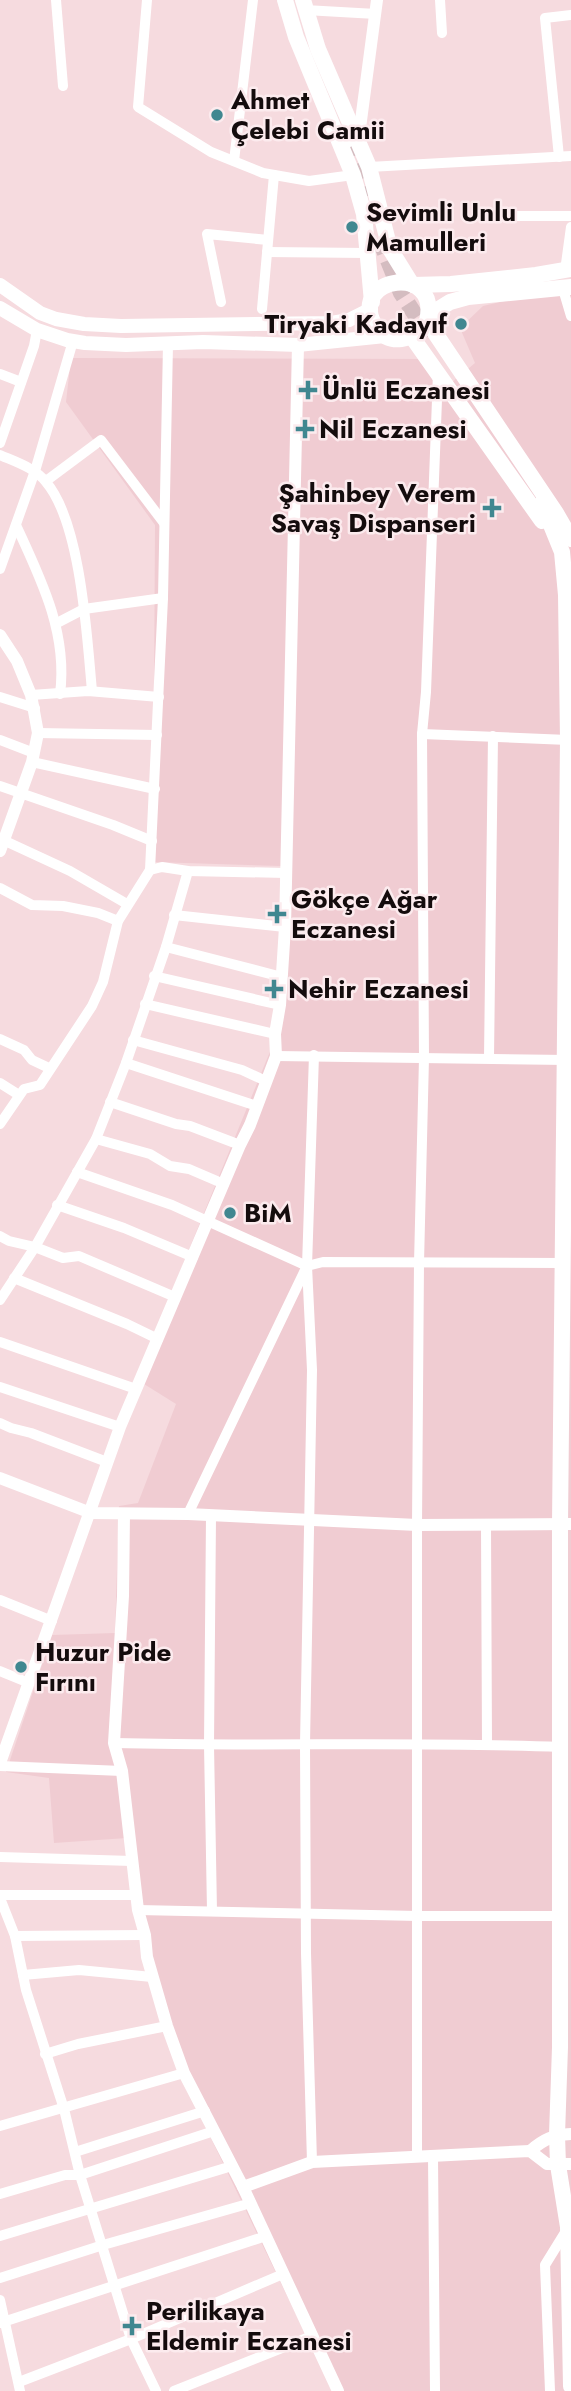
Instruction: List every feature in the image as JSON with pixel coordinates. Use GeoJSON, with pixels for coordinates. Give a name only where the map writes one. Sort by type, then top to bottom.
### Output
{"type":"FeatureCollection","features":[{"type":"Feature","properties":{"kind":"main road"},"geometry":{"type":"LineString","coordinates":[[285,0],[296,37],[353,175],[363,214],[372,321],[385,336]]}},
{"type":"Feature","properties":{"kind":"main road"},"geometry":{"type":"LineString","coordinates":[[304,5],[318,49],[369,167],[390,249],[412,284],[423,292],[428,303],[428,318],[570,532]]}},
{"type":"Feature","properties":{"kind":"main road"},"geometry":{"type":"LineString","coordinates":[[0,285],[40,313],[84,324],[121,326],[331,323],[349,320],[371,306],[383,286],[392,282],[451,284],[568,270]]}},
{"type":"Feature","properties":{"kind":"main road"},"geometry":{"type":"LineString","coordinates":[[0,308],[37,330],[73,341],[126,345],[298,345],[385,336],[394,339],[412,337],[421,330],[428,318],[450,302],[468,297],[567,288]]}},
{"type":"Feature","properties":{"kind":"main road"},"geometry":{"type":"LineString","coordinates":[[412,337],[534,508],[559,551],[564,569]]}},
{"type":"Feature","properties":{"kind":"main road"},"geometry":{"type":"LineString","coordinates":[[436,346],[542,503],[570,532]]}},
{"type":"Feature","properties":{"kind":"main road"},"geometry":{"type":"LineString","coordinates":[[542,503],[562,552],[564,569],[568,740],[567,1060],[562,1264],[565,1524],[560,2047],[568,2228],[571,2386]]}},
{"type":"Feature","properties":{"kind":"street"},"geometry":{"type":"LineString","coordinates":[[56,0],[63,86]]}},
{"type":"Feature","properties":{"kind":"street"},"geometry":{"type":"LineString","coordinates":[[147,0],[138,107],[211,152],[262,173],[309,181],[353,175]]}},
{"type":"Feature","properties":{"kind":"street"},"geometry":{"type":"LineString","coordinates":[[234,161],[253,0]]}},
{"type":"Feature","properties":{"kind":"street"},"geometry":{"type":"LineString","coordinates":[[341,146],[356,136],[360,128],[377,0]]}},
{"type":"Feature","properties":{"kind":"street"},"geometry":{"type":"LineString","coordinates":[[440,0],[442,33]]}},
{"type":"Feature","properties":{"kind":"street"},"geometry":{"type":"LineString","coordinates":[[304,5],[376,14]]}},
{"type":"Feature","properties":{"kind":"street"},"geometry":{"type":"LineString","coordinates":[[559,157],[545,18],[571,15]]}},
{"type":"Feature","properties":{"kind":"street"},"geometry":{"type":"LineString","coordinates":[[369,167],[571,156]]}},
{"type":"Feature","properties":{"kind":"street"},"geometry":{"type":"LineString","coordinates":[[262,309],[274,175]]}},
{"type":"Feature","properties":{"kind":"street"},"geometry":{"type":"LineString","coordinates":[[486,216],[571,216]]}},
{"type":"Feature","properties":{"kind":"street"},"geometry":{"type":"LineString","coordinates":[[568,270],[571,227]]}},
{"type":"Feature","properties":{"kind":"street"},"geometry":{"type":"LineString","coordinates":[[221,302],[206,234],[268,240]]}},
{"type":"Feature","properties":{"kind":"street"},"geometry":{"type":"LineString","coordinates":[[267,252],[366,253]]}},
{"type":"Feature","properties":{"kind":"street"},"geometry":{"type":"LineString","coordinates":[[567,288],[571,316]]}},
{"type":"Feature","properties":{"kind":"street"},"geometry":{"type":"LineString","coordinates":[[0,443],[34,346],[37,330]]}},
{"type":"Feature","properties":{"kind":"street"},"geometry":{"type":"LineString","coordinates":[[0,569],[35,471],[73,341]]}},
{"type":"Feature","properties":{"kind":"street"},"geometry":{"type":"LineString","coordinates":[[0,1124],[24,1089],[40,1085],[77,1030],[103,982],[118,921],[150,870],[163,598],[168,344]]}},
{"type":"Feature","properties":{"kind":"street"},"geometry":{"type":"LineString","coordinates":[[121,1771],[0,1764],[120,1427],[276,1056],[275,1034],[285,927],[298,345]]}},
{"type":"Feature","properties":{"kind":"street"},"geometry":{"type":"LineString","coordinates":[[417,2157],[417,1525],[424,1058],[422,734],[438,373]]}},
{"type":"Feature","properties":{"kind":"street"},"geometry":{"type":"LineString","coordinates":[[0,374],[21,382]]}},
{"type":"Feature","properties":{"kind":"street"},"geometry":{"type":"LineString","coordinates":[[46,481],[101,440],[164,523]]}},
{"type":"Feature","properties":{"kind":"street"},"geometry":{"type":"LineString","coordinates":[[0,455],[35,471],[46,481],[55,493],[67,523],[84,609],[92,691]]}},
{"type":"Feature","properties":{"kind":"street"},"geometry":{"type":"LineString","coordinates":[[16,525],[57,623],[62,648],[60,694]]}},
{"type":"Feature","properties":{"kind":"street"},"geometry":{"type":"LineString","coordinates":[[57,623],[84,609],[163,598]]}},
{"type":"Feature","properties":{"kind":"street"},"geometry":{"type":"LineString","coordinates":[[0,635],[17,661],[31,695],[38,733],[21,794],[3,836],[127,904]]}},
{"type":"Feature","properties":{"kind":"street"},"geometry":{"type":"LineString","coordinates":[[31,695],[92,691],[159,697]]}},
{"type":"Feature","properties":{"kind":"street"},"geometry":{"type":"LineString","coordinates":[[0,697],[35,708]]}},
{"type":"Feature","properties":{"kind":"street"},"geometry":{"type":"LineString","coordinates":[[38,733],[158,735]]}},
{"type":"Feature","properties":{"kind":"street"},"geometry":{"type":"LineString","coordinates":[[422,734],[568,740]]}},
{"type":"Feature","properties":{"kind":"street"},"geometry":{"type":"LineString","coordinates":[[489,1058],[493,736]]}},
{"type":"Feature","properties":{"kind":"street"},"geometry":{"type":"LineString","coordinates":[[0,740],[33,758],[155,789]]}},
{"type":"Feature","properties":{"kind":"street"},"geometry":{"type":"LineString","coordinates":[[0,786],[152,841]]}},
{"type":"Feature","properties":{"kind":"street"},"geometry":{"type":"LineString","coordinates":[[150,870],[162,867],[188,871],[286,873]]}},
{"type":"Feature","properties":{"kind":"street"},"geometry":{"type":"LineString","coordinates":[[0,1300],[35,1247],[96,1139],[126,1063],[166,947],[188,871]]}},
{"type":"Feature","properties":{"kind":"street"},"geometry":{"type":"LineString","coordinates":[[0,888],[32,905],[63,906],[98,913],[118,921]]}},
{"type":"Feature","properties":{"kind":"street"},"geometry":{"type":"LineString","coordinates":[[174,915],[285,927]]}},
{"type":"Feature","properties":{"kind":"street"},"geometry":{"type":"LineString","coordinates":[[166,947],[282,977]]}},
{"type":"Feature","properties":{"kind":"street"},"geometry":{"type":"LineString","coordinates":[[154,976],[279,1005]]}},
{"type":"Feature","properties":{"kind":"street"},"geometry":{"type":"LineString","coordinates":[[145,1003],[275,1034]]}},
{"type":"Feature","properties":{"kind":"street"},"geometry":{"type":"LineString","coordinates":[[0,1039],[24,1050],[32,1060],[50,1068]]}},
{"type":"Feature","properties":{"kind":"street"},"geometry":{"type":"LineString","coordinates":[[133,1040],[242,1070],[266,1081]]}},
{"type":"Feature","properties":{"kind":"street"},"geometry":{"type":"LineString","coordinates":[[312,2162],[305,1744],[312,1370],[307,1266],[314,1055]]}},
{"type":"Feature","properties":{"kind":"street"},"geometry":{"type":"LineString","coordinates":[[276,1056],[567,1060]]}},
{"type":"Feature","properties":{"kind":"street"},"geometry":{"type":"LineString","coordinates":[[126,1063],[257,1106]]}},
{"type":"Feature","properties":{"kind":"street"},"geometry":{"type":"LineString","coordinates":[[0,1083],[19,1095]]}},
{"type":"Feature","properties":{"kind":"street"},"geometry":{"type":"LineString","coordinates":[[110,1102],[176,1124],[190,1126],[240,1145]]}},
{"type":"Feature","properties":{"kind":"street"},"geometry":{"type":"LineString","coordinates":[[96,1139],[150,1154],[170,1166],[189,1169],[224,1184]]}},
{"type":"Feature","properties":{"kind":"street"},"geometry":{"type":"LineString","coordinates":[[77,1172],[172,1205],[307,1266],[323,1262],[562,1264]]}},
{"type":"Feature","properties":{"kind":"street"},"geometry":{"type":"LineString","coordinates":[[57,1205],[124,1228],[193,1257]]}},
{"type":"Feature","properties":{"kind":"street"},"geometry":{"type":"LineString","coordinates":[[0,1236],[63,1258],[79,1256],[176,1297]]}},
{"type":"Feature","properties":{"kind":"street"},"geometry":{"type":"LineString","coordinates":[[188,1514],[307,1266]]}},
{"type":"Feature","properties":{"kind":"street"},"geometry":{"type":"LineString","coordinates":[[14,1278],[158,1339]]}},
{"type":"Feature","properties":{"kind":"street"},"geometry":{"type":"LineString","coordinates":[[0,1342],[136,1389]]}},
{"type":"Feature","properties":{"kind":"street"},"geometry":{"type":"LineString","coordinates":[[0,1387],[120,1427]]}},
{"type":"Feature","properties":{"kind":"street"},"geometry":{"type":"LineString","coordinates":[[0,1423],[107,1462]]}},
{"type":"Feature","properties":{"kind":"street"},"geometry":{"type":"LineString","coordinates":[[0,1478],[91,1513],[188,1514],[417,1525],[565,1524]]}},
{"type":"Feature","properties":{"kind":"street"},"geometry":{"type":"LineString","coordinates":[[124,1514],[123,1596],[114,1743],[121,1771],[138,1910],[152,1977],[184,2073],[251,2203],[338,2391]]}},
{"type":"Feature","properties":{"kind":"street"},"geometry":{"type":"LineString","coordinates":[[211,1516],[209,1745],[212,1911]]}},
{"type":"Feature","properties":{"kind":"street"},"geometry":{"type":"LineString","coordinates":[[486,1526],[487,1744]]}},
{"type":"Feature","properties":{"kind":"street"},"geometry":{"type":"LineString","coordinates":[[0,1600],[52,1621]]}},
{"type":"Feature","properties":{"kind":"street"},"geometry":{"type":"LineString","coordinates":[[0,1671],[29,1683]]}},
{"type":"Feature","properties":{"kind":"street"},"geometry":{"type":"LineString","coordinates":[[114,1743],[417,1743],[561,1747]]}},
{"type":"Feature","properties":{"kind":"street"},"geometry":{"type":"LineString","coordinates":[[0,1857],[132,1861]]}},
{"type":"Feature","properties":{"kind":"street"},"geometry":{"type":"LineString","coordinates":[[136,1895],[0,1896],[15,1936],[45,2054],[64,2109],[80,2175],[131,2339],[156,2391]]}},
{"type":"Feature","properties":{"kind":"street"},"geometry":{"type":"LineString","coordinates":[[138,1910],[560,1916]]}},
{"type":"Feature","properties":{"kind":"street"},"geometry":{"type":"LineString","coordinates":[[15,1936],[145,1935]]}},
{"type":"Feature","properties":{"kind":"street"},"geometry":{"type":"LineString","coordinates":[[23,1975],[79,1970],[152,1977]]}},
{"type":"Feature","properties":{"kind":"street"},"geometry":{"type":"LineString","coordinates":[[45,2054],[78,2044],[167,2026]]}},
{"type":"Feature","properties":{"kind":"street"},"geometry":{"type":"LineString","coordinates":[[0,2126],[184,2073]]}},
{"type":"Feature","properties":{"kind":"street"},"geometry":{"type":"LineString","coordinates":[[75,2152],[205,2111]]}},
{"type":"Feature","properties":{"kind":"street"},"geometry":{"type":"LineString","coordinates":[[0,2194],[65,2175],[80,2175],[214,2131]]}},
{"type":"Feature","properties":{"kind":"street"},"geometry":{"type":"LineString","coordinates":[[243,2187],[312,2162],[530,2151],[544,2139],[564,2135]]}},
{"type":"Feature","properties":{"kind":"street"},"geometry":{"type":"LineString","coordinates":[[530,2151],[547,2164],[564,2165]]}},
{"type":"Feature","properties":{"kind":"street"},"geometry":{"type":"LineString","coordinates":[[433,2156],[435,2391]]}},
{"type":"Feature","properties":{"kind":"street"},"geometry":{"type":"LineString","coordinates":[[0,2236],[232,2166]]}},
{"type":"Feature","properties":{"kind":"street"},"geometry":{"type":"LineString","coordinates":[[0,2278],[103,2245],[251,2203]]}},
{"type":"Feature","properties":{"kind":"street"},"geometry":{"type":"LineString","coordinates":[[550,2391],[545,2266],[568,2228]]}},
{"type":"Feature","properties":{"kind":"street"},"geometry":{"type":"LineString","coordinates":[[2,2322],[266,2236]]}},
{"type":"Feature","properties":{"kind":"street"},"geometry":{"type":"LineString","coordinates":[[0,2300],[2,2322],[20,2386],[283,2274]]}},
{"type":"Feature","properties":{"kind":"street"},"geometry":{"type":"LineString","coordinates":[[174,2391],[312,2336]]}},
{"type":"Feature","properties":{"kind":"shaded area"},"geometry":{"type":"Polygon","coordinates":[[[571,286],[571,2391],[333,2391],[205,2126],[145,1944],[127,1838],[54,1843],[49,1778],[6,1772],[52,1635],[115,1633],[119,1506],[138,1503],[176,1404],[136,1379],[278,1032],[282,866],[153,862],[155,525],[66,402],[71,358],[430,359],[445,388],[475,363],[460,328],[483,306],[571,286]]]}},
{"type":"Feature","properties":{"kind":"tunnel"},"geometry":{"type":"LineString","coordinates":[[349,141],[370,195]]}},
{"type":"Feature","properties":{"kind":"tunnel"},"geometry":{"type":"LineString","coordinates":[[379,238],[401,293],[429,336]]}},
{"type":"Feature","properties":{"kind":"place","name":"Ahmet Çelebi Camii"},"geometry":{"type":"Point","coordinates":[217,115]}},
{"type":"Feature","properties":{"kind":"place","name":"Sevimli Unlu Mamulleri"},"geometry":{"type":"Point","coordinates":[352,227]}},
{"type":"Feature","properties":{"kind":"place","name":"Tiryaki Kadayıf"},"geometry":{"type":"Point","coordinates":[461,324]}},
{"type":"Feature","properties":{"kind":"place","name":"Ünlü Eczanesi"},"geometry":{"type":"Point","coordinates":[308,390]}},
{"type":"Feature","properties":{"kind":"place","name":"Nil Eczanesi"},"geometry":{"type":"Point","coordinates":[305,429]}},
{"type":"Feature","properties":{"kind":"place","name":"Şahinbey Verem Savaş Dispanseri"},"geometry":{"type":"Point","coordinates":[492,508]}},
{"type":"Feature","properties":{"kind":"place","name":"Gökçe Ağar Eczanesi"},"geometry":{"type":"Point","coordinates":[277,914]}},
{"type":"Feature","properties":{"kind":"place","name":"Nehir Eczanesi"},"geometry":{"type":"Point","coordinates":[274,989]}},
{"type":"Feature","properties":{"kind":"place","name":"BiM"},"geometry":{"type":"Point","coordinates":[230,1213]}},
{"type":"Feature","properties":{"kind":"place","name":"Huzur Pide Fırını"},"geometry":{"type":"Point","coordinates":[21,1667]}},
{"type":"Feature","properties":{"kind":"place","name":"Perilikaya Eldemir Eczanesi"},"geometry":{"type":"Point","coordinates":[132,2326]}}]}
